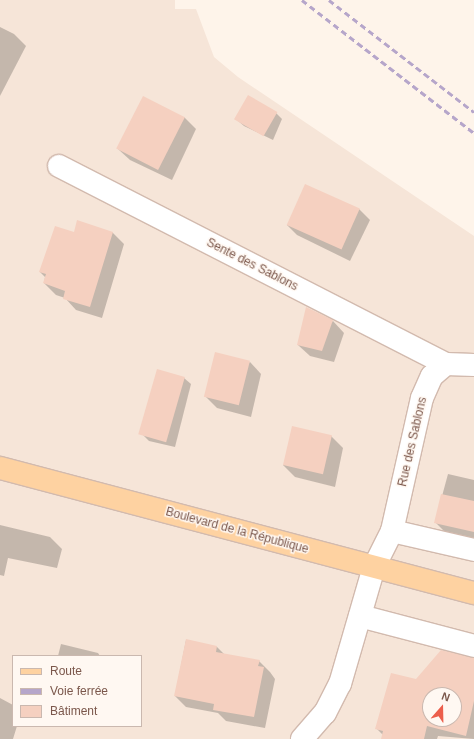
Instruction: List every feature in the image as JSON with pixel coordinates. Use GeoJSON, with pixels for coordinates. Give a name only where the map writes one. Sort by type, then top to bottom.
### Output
{"type":"FeatureCollection","features":[{"type":"Feature","properties":{"kind":"main road","name":"Boulevard de la République"},"geometry":{"type":"LineString","coordinates":[[0,468],[474,593]]}},
{"type":"Feature","properties":{"kind":"street","name":"Sente des Sablons"},"geometry":{"type":"LineString","coordinates":[[59,166],[446,364]]}},
{"type":"Feature","properties":{"kind":"street"},"geometry":{"type":"LineString","coordinates":[[446,364],[474,365]]}},
{"type":"Feature","properties":{"kind":"street","name":"Rue des Sablons"},"geometry":{"type":"LineString","coordinates":[[302,739],[325,713],[340,684],[374,567],[392,531],[422,398],[432,376],[446,364]]}},
{"type":"Feature","properties":{"kind":"street"},"geometry":{"type":"LineString","coordinates":[[392,531],[474,550]]}},
{"type":"Feature","properties":{"kind":"street"},"geometry":{"type":"LineString","coordinates":[[360,616],[474,646]]}},
{"type":"Feature","properties":{"kind":"shaded area"},"geometry":{"type":"Polygon","coordinates":[[[0,0],[175,0],[175,9],[196,9],[214,57],[238,77],[474,236],[474,739],[0,739],[0,0]]]}},
{"type":"Feature","properties":{"kind":"building"},"geometry":{"type":"Polygon","coordinates":[[[248,95],[277,112],[263,136],[234,119],[248,95]]]}},
{"type":"Feature","properties":{"kind":"building"},"geometry":{"type":"Polygon","coordinates":[[[143,96],[185,117],[158,170],[116,149],[143,96]]]}},
{"type":"Feature","properties":{"kind":"building"},"geometry":{"type":"Polygon","coordinates":[[[305,184],[360,208],[342,250],[287,225],[305,184]]]}},
{"type":"Feature","properties":{"kind":"building"},"geometry":{"type":"Polygon","coordinates":[[[77,220],[113,232],[90,307],[63,299],[65,291],[43,283],[46,274],[39,272],[55,226],[74,232],[77,220]]]}},
{"type":"Feature","properties":{"kind":"building"},"geometry":{"type":"Polygon","coordinates":[[[306,307],[333,320],[322,351],[297,345],[306,307]]]}},
{"type":"Feature","properties":{"kind":"building"},"geometry":{"type":"Polygon","coordinates":[[[215,352],[250,361],[239,405],[204,397],[215,352]]]}},
{"type":"Feature","properties":{"kind":"building"},"geometry":{"type":"Polygon","coordinates":[[[157,369],[185,377],[166,442],[138,434],[157,369]]]}},
{"type":"Feature","properties":{"kind":"building"},"geometry":{"type":"Polygon","coordinates":[[[292,426],[332,435],[323,474],[283,465],[292,426]]]}},
{"type":"Feature","properties":{"kind":"building"},"geometry":{"type":"Polygon","coordinates":[[[441,494],[474,501],[474,532],[434,523],[441,494]]]}},
{"type":"Feature","properties":{"kind":"building"},"geometry":{"type":"Polygon","coordinates":[[[186,639],[217,646],[216,652],[260,660],[258,666],[264,667],[254,717],[213,710],[214,704],[174,696],[186,639]]]}},
{"type":"Feature","properties":{"kind":"building"},"geometry":{"type":"Polygon","coordinates":[[[441,650],[474,658],[474,701],[466,736],[431,727],[462,727],[462,687],[422,687],[422,727],[427,727],[424,739],[381,739],[383,731],[375,729],[391,673],[416,679],[441,650]]]}},
{"type":"Feature","properties":{"kind":"railway"},"geometry":{"type":"LineString","coordinates":[[302,0],[474,133]]}},
{"type":"Feature","properties":{"kind":"railway"},"geometry":{"type":"LineString","coordinates":[[329,0],[474,112]]}}]}
